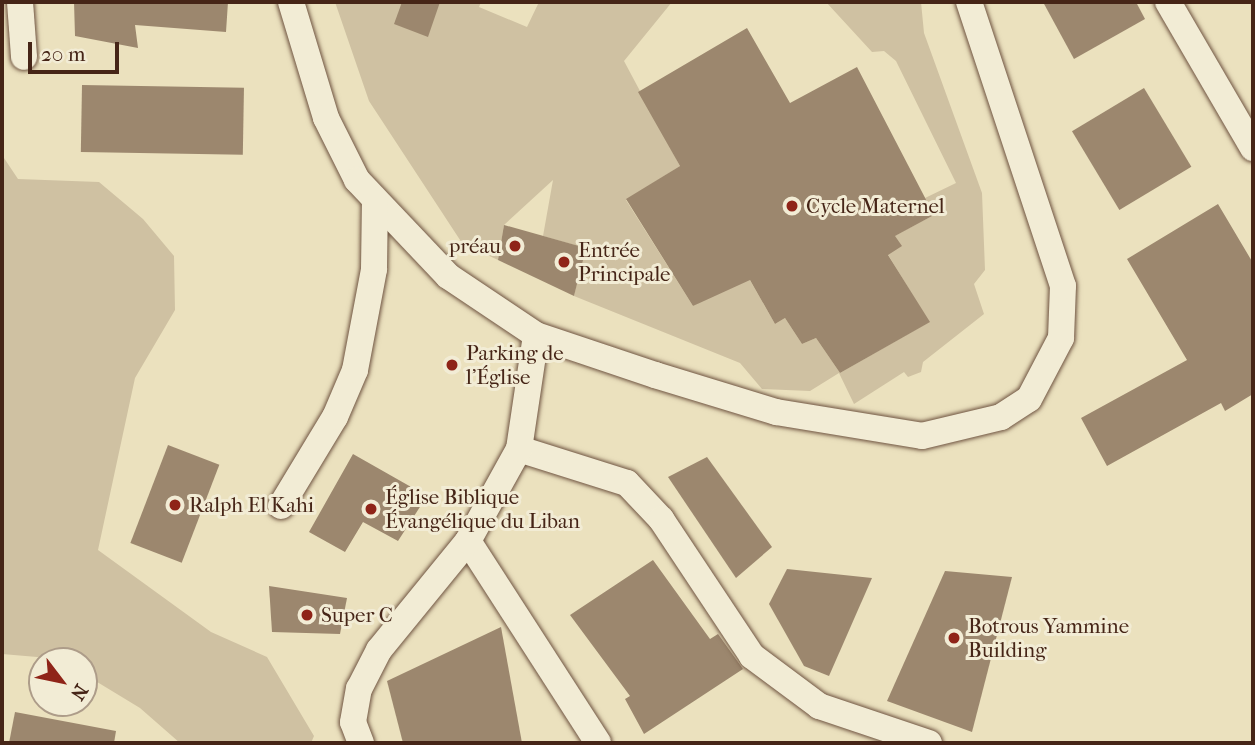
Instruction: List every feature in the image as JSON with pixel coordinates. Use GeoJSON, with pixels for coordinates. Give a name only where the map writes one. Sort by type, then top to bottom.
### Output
{"type":"FeatureCollection","features":[{"type":"Feature","properties":{"kind":"street"},"geometry":{"type":"LineString","coordinates":[[20,2],[24,57]]}},
{"type":"Feature","properties":{"kind":"street"},"geometry":{"type":"LineString","coordinates":[[291,2],[326,118],[357,180],[448,276],[536,335],[776,412],[922,436],[1001,417],[1029,399],[1061,338],[1063,286],[969,2]]}},
{"type":"Feature","properties":{"kind":"street"},"geometry":{"type":"LineString","coordinates":[[1168,2],[1253,148]]}},
{"type":"Feature","properties":{"kind":"street"},"geometry":{"type":"LineString","coordinates":[[281,506],[335,418],[355,370],[374,269],[375,201]]}},
{"type":"Feature","properties":{"kind":"street"},"geometry":{"type":"LineString","coordinates":[[361,743],[353,722],[359,689],[379,650],[468,541],[519,449],[536,335]]}},
{"type":"Feature","properties":{"kind":"street"},"geometry":{"type":"LineString","coordinates":[[519,449],[628,483],[661,519],[752,656],[819,706],[929,743]]}},
{"type":"Feature","properties":{"kind":"street"},"geometry":{"type":"LineString","coordinates":[[468,541],[598,743]]}},
{"type":"Feature","properties":{"kind":"shaded area"},"geometry":{"type":"Polygon","coordinates":[[[335,2],[481,2],[479,7],[527,27],[539,2],[672,2],[624,61],[680,166],[626,200],[693,306],[747,275],[775,324],[785,318],[802,344],[816,338],[840,373],[929,322],[881,243],[934,215],[925,198],[956,183],[896,61],[884,51],[872,52],[826,2],[921,2],[924,33],[982,193],[985,270],[974,284],[984,314],[923,362],[921,372],[908,377],[904,372],[854,404],[839,373],[810,391],[762,389],[740,363],[574,296],[585,248],[543,236],[553,180],[504,225],[498,260],[462,243],[369,101],[335,2]]]}},
{"type":"Feature","properties":{"kind":"shaded area"},"geometry":{"type":"Polygon","coordinates":[[[2,155],[18,179],[99,182],[143,219],[174,256],[175,310],[135,378],[98,550],[211,632],[267,657],[314,736],[311,743],[180,743],[140,708],[98,682],[98,647],[28,647],[28,656],[2,654],[2,155]]]}},
{"type":"Feature","properties":{"kind":"building"},"geometry":{"type":"Polygon","coordinates":[[[74,2],[228,2],[226,32],[135,25],[138,48],[75,36],[74,2]]]}},
{"type":"Feature","properties":{"kind":"building"},"geometry":{"type":"Polygon","coordinates":[[[402,2],[440,2],[428,37],[394,24],[402,2]]]}},
{"type":"Feature","properties":{"kind":"building"},"geometry":{"type":"Polygon","coordinates":[[[1043,2],[1136,2],[1145,19],[1074,59],[1043,2]]]}},
{"type":"Feature","properties":{"kind":"building","name":"Cycle Maternel"},"geometry":{"type":"Polygon","coordinates":[[[747,28],[790,103],[857,67],[934,215],[895,236],[902,246],[888,255],[930,322],[840,373],[816,338],[802,344],[785,318],[775,324],[750,280],[693,306],[626,199],[680,166],[638,92],[747,28]]]}},
{"type":"Feature","properties":{"kind":"building"},"geometry":{"type":"Polygon","coordinates":[[[82,85],[244,88],[243,155],[81,152],[82,85]]]}},
{"type":"Feature","properties":{"kind":"building"},"geometry":{"type":"Polygon","coordinates":[[[1144,88],[1191,167],[1119,210],[1072,131],[1144,88]]]}},
{"type":"Feature","properties":{"kind":"building"},"geometry":{"type":"Polygon","coordinates":[[[1218,204],[1253,263],[1253,394],[1225,411],[1221,403],[1107,466],[1081,418],[1187,360],[1127,259],[1218,204]]]}},
{"type":"Feature","properties":{"kind":"building"},"geometry":{"type":"Polygon","coordinates":[[[504,225],[586,248],[574,296],[498,260],[504,225]]]}},
{"type":"Feature","properties":{"kind":"building","name":"Ralph El Kahi"},"geometry":{"type":"Polygon","coordinates":[[[168,445],[219,465],[182,563],[130,543],[168,445]]]}},
{"type":"Feature","properties":{"kind":"building","name":"Église Biblique Évangélique du Liban"},"geometry":{"type":"Polygon","coordinates":[[[353,454],[427,496],[398,541],[363,522],[345,552],[309,532],[353,454]]]}},
{"type":"Feature","properties":{"kind":"building"},"geometry":{"type":"Polygon","coordinates":[[[707,457],[772,547],[736,578],[668,477],[707,457]]]}},
{"type":"Feature","properties":{"kind":"building"},"geometry":{"type":"Polygon","coordinates":[[[653,560],[710,639],[718,634],[743,669],[644,734],[625,699],[630,696],[570,615],[653,560]]]}},
{"type":"Feature","properties":{"kind":"building"},"geometry":{"type":"Polygon","coordinates":[[[787,569],[872,578],[829,676],[804,666],[769,604],[787,569]]]}},
{"type":"Feature","properties":{"kind":"building","name":"Botrous Yammine Building"},"geometry":{"type":"Polygon","coordinates":[[[945,571],[1012,577],[972,732],[887,701],[945,571]]]}},
{"type":"Feature","properties":{"kind":"building","name":"Super C"},"geometry":{"type":"Polygon","coordinates":[[[269,586],[347,598],[340,634],[272,632],[269,586]]]}},
{"type":"Feature","properties":{"kind":"building"},"geometry":{"type":"Polygon","coordinates":[[[501,627],[522,743],[403,743],[387,681],[501,627]]]}},
{"type":"Feature","properties":{"kind":"building"},"geometry":{"type":"Polygon","coordinates":[[[15,712],[28,714],[28,717],[42,717],[116,731],[114,743],[9,743],[15,712]]]}},
{"type":"Feature","properties":{"kind":"place","name":"Cycle Maternel"},"geometry":{"type":"Point","coordinates":[792,206]}},
{"type":"Feature","properties":{"kind":"place","name":"préau"},"geometry":{"type":"Point","coordinates":[515,246]}},
{"type":"Feature","properties":{"kind":"place","name":"Entrée Principale"},"geometry":{"type":"Point","coordinates":[564,262]}},
{"type":"Feature","properties":{"kind":"place","name":"Parking de l'Église"},"geometry":{"type":"Point","coordinates":[452,365]}},
{"type":"Feature","properties":{"kind":"place","name":"Ralph El Kahi"},"geometry":{"type":"Point","coordinates":[175,505]}},
{"type":"Feature","properties":{"kind":"place","name":"Église Biblique Évangélique du Liban"},"geometry":{"type":"Point","coordinates":[371,509]}},
{"type":"Feature","properties":{"kind":"place","name":"Super C"},"geometry":{"type":"Point","coordinates":[307,615]}},
{"type":"Feature","properties":{"kind":"place","name":"Botrous Yammine Building"},"geometry":{"type":"Point","coordinates":[954,638]}}]}
